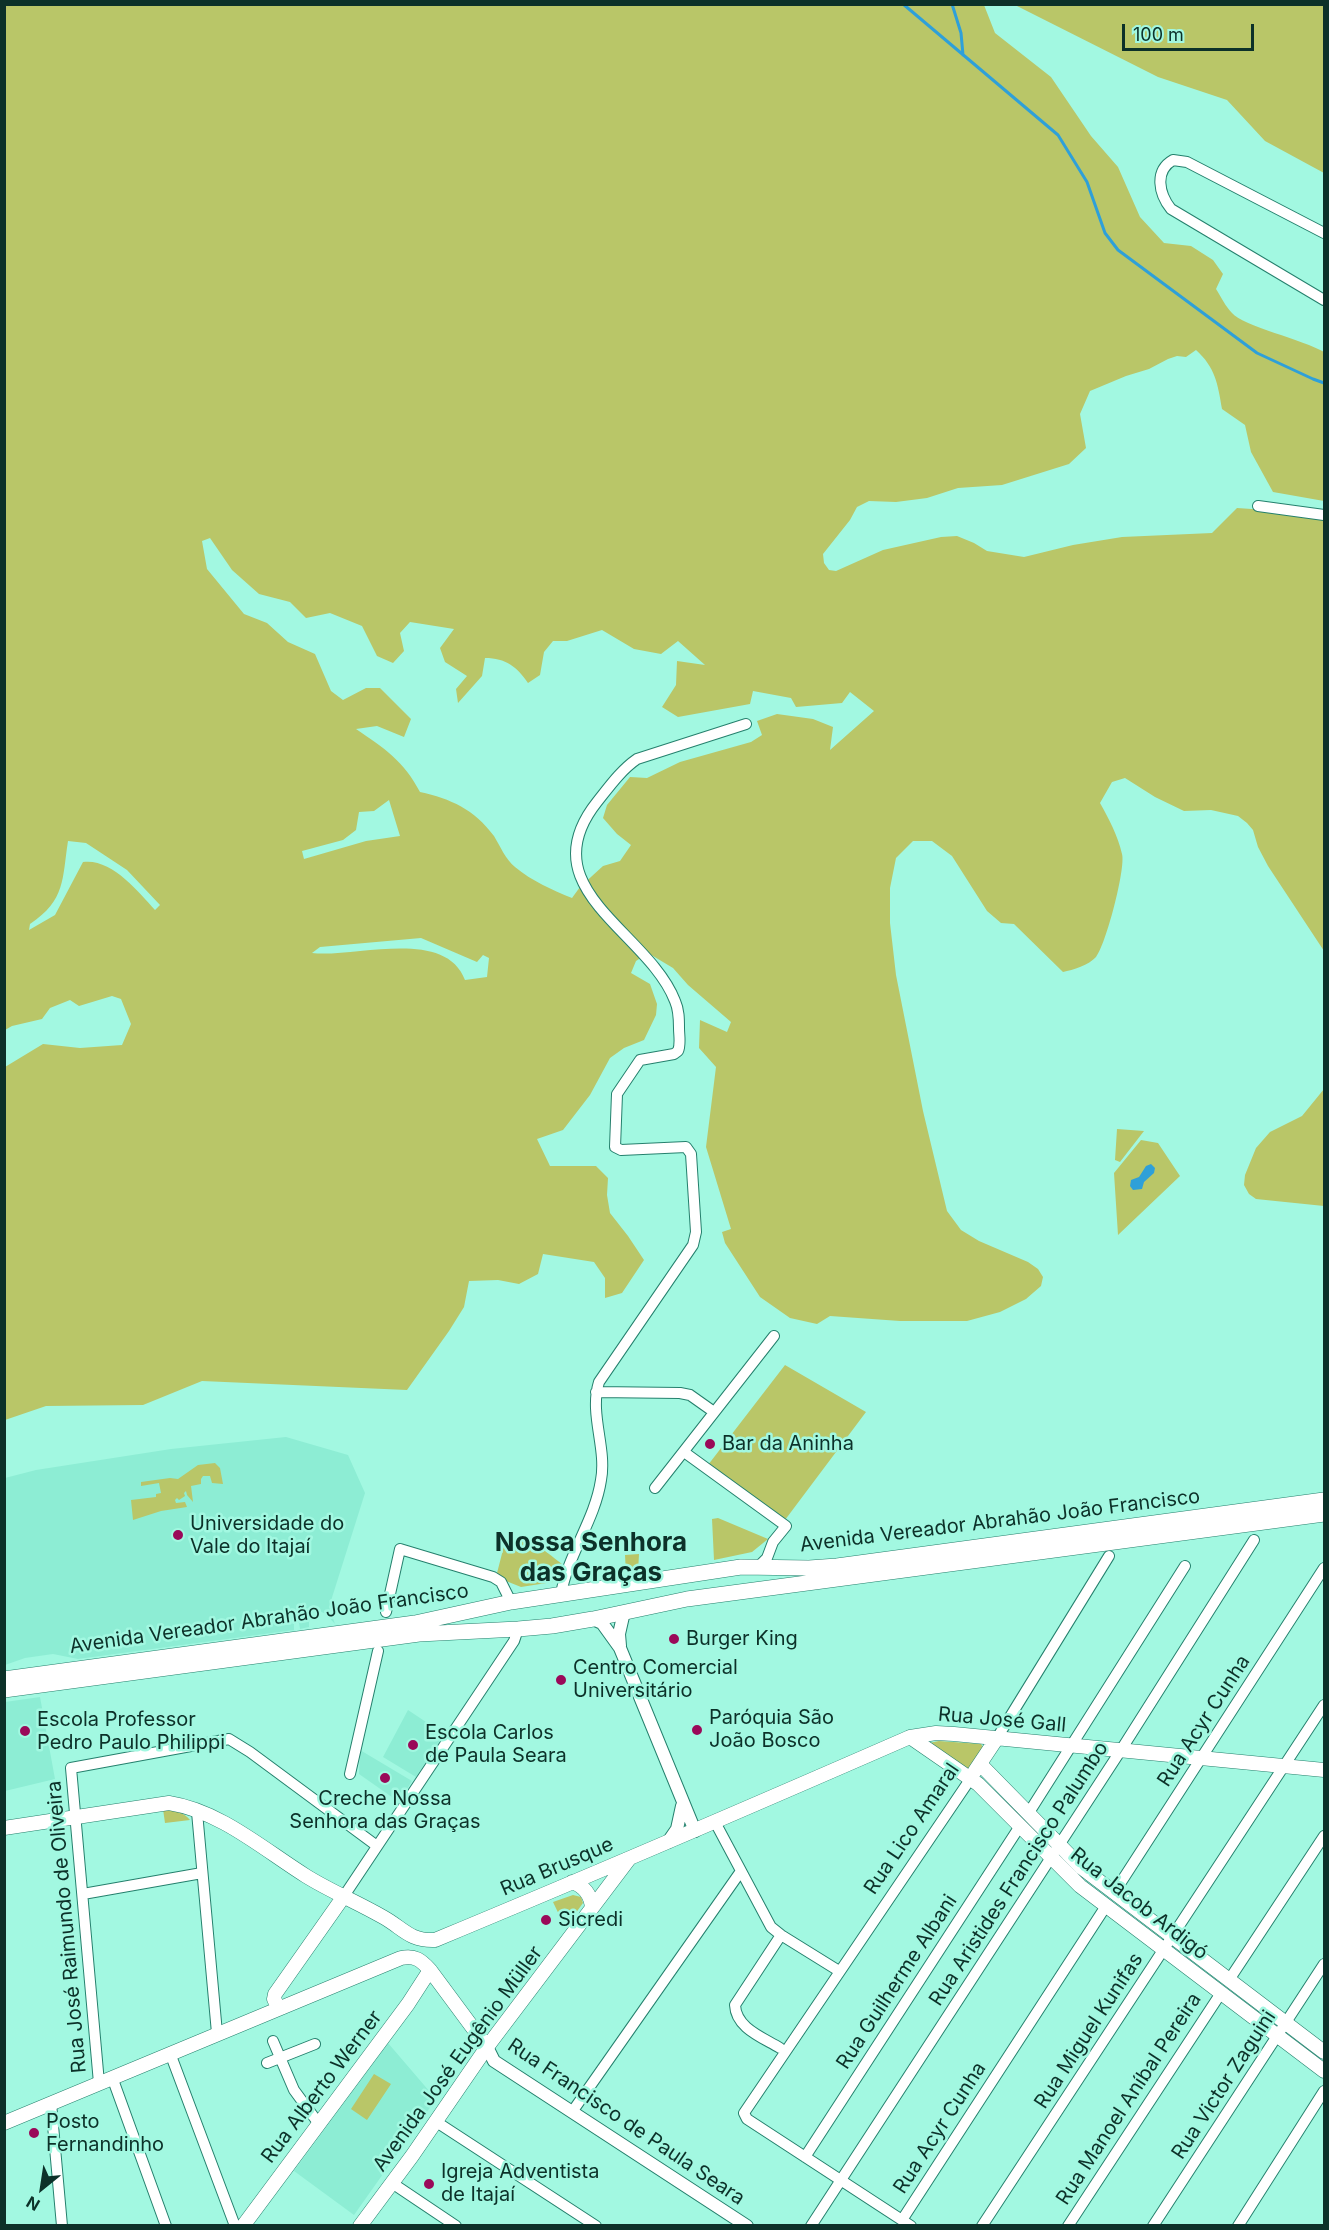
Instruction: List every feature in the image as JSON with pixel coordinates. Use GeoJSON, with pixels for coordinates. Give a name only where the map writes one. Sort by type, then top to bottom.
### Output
{"type":"FeatureCollection","features":[{"type":"Feature","properties":{"kind":"main road","name":"Avenida Vereador Abrahão João Francisco"},"geometry":{"type":"LineString","coordinates":[[4,1679],[415,1623],[511,1602],[741,1567],[837,1566],[1324,1500]]}},
{"type":"Feature","properties":{"kind":"main road","name":"Avenida Vereador Abrahão João Francisco"},"geometry":{"type":"LineString","coordinates":[[4,1690],[403,1636],[518,1629],[593,1619],[687,1599],[1324,1514]]}},
{"type":"Feature","properties":{"kind":"main road"},"geometry":{"type":"LineString","coordinates":[[744,1591],[759,1566]]}},
{"type":"Feature","properties":{"kind":"main road"},"geometry":{"type":"LineString","coordinates":[[511,1602],[506,1611],[506,1617],[513,1627],[518,1629]]}},
{"type":"Feature","properties":{"kind":"main road","name":"Rua José Gall"},"geometry":{"type":"LineString","coordinates":[[695,1831],[910,1737],[936,1733],[1324,1770]]}},
{"type":"Feature","properties":{"kind":"main road","name":"Rua Jacob Ardigó"},"geometry":{"type":"LineString","coordinates":[[910,1737],[971,1778],[1073,1880],[1324,2071]]}},
{"type":"Feature","properties":{"kind":"main road","name":"Rua Lico Amaral"},"geometry":{"type":"LineString","coordinates":[[971,1778],[997,1738]]}},
{"type":"Feature","properties":{"kind":"main road","name":"Rua Jacob Ardigó"},"geometry":{"type":"LineString","coordinates":[[980,1764],[1059,1846],[1114,1893],[1324,2052]]}},
{"type":"Feature","properties":{"kind":"main road"},"geometry":{"type":"LineString","coordinates":[[4,1828],[169,1803],[184,1805],[234,1829],[305,1875],[344,1896],[278,1989],[274,1999],[278,2007]]}},
{"type":"Feature","properties":{"kind":"main road","name":"Rua Brusque"},"geometry":{"type":"LineString","coordinates":[[344,1896],[385,1918],[410,1936],[422,1941],[435,1940],[695,1831]]}},
{"type":"Feature","properties":{"kind":"main road","name":"Avenida José Eugênio Müller"},"geometry":{"type":"LineString","coordinates":[[360,2226],[487,2047],[630,1857]]}},
{"type":"Feature","properties":{"kind":"main road"},"geometry":{"type":"LineString","coordinates":[[594,1872],[591,1878],[592,1884],[598,1889],[608,1887]]}},
{"type":"Feature","properties":{"kind":"main road"},"geometry":{"type":"LineString","coordinates":[[572,1882],[588,1894],[592,1908]]}},
{"type":"Feature","properties":{"kind":"main road"},"geometry":{"type":"LineString","coordinates":[[4,2123],[278,2007],[411,1956],[420,1959],[430,1970],[487,2047]]}},
{"type":"Feature","properties":{"kind":"main road","name":"Rua Alberto Werner"},"geometry":{"type":"LineString","coordinates":[[243,2226],[408,2004],[430,1970]]}},
{"type":"Feature","properties":{"kind":"street"},"geometry":{"type":"LineString","coordinates":[[1324,233],[1187,162],[1178,159],[1167,163],[1161,176],[1162,194],[1170,209],[1324,300]]}},
{"type":"Feature","properties":{"kind":"street"},"geometry":{"type":"LineString","coordinates":[[1258,506],[1324,515]]}},
{"type":"Feature","properties":{"kind":"street"},"geometry":{"type":"LineString","coordinates":[[561,1594],[598,1499],[602,1476],[596,1392],[608,1366],[693,1245],[696,1232],[689,1149],[686,1147],[621,1150],[615,1147],[617,1094],[640,1060],[674,1054],[678,1051],[678,1011],[668,986],[594,901],[582,883],[577,872],[576,857],[579,831],[587,815],[627,766],[637,759],[746,724]]}},
{"type":"Feature","properties":{"kind":"street"},"geometry":{"type":"LineString","coordinates":[[655,1488],[774,1336]]}},
{"type":"Feature","properties":{"kind":"street"},"geometry":{"type":"LineString","coordinates":[[596,1392],[680,1393],[690,1395],[714,1412]]}},
{"type":"Feature","properties":{"kind":"street"},"geometry":{"type":"LineString","coordinates":[[684,1452],[786,1526],[773,1542],[767,1558],[759,1566]]}},
{"type":"Feature","properties":{"kind":"street","name":"Rua Aristides Francisco Palumbo"},"geometry":{"type":"LineString","coordinates":[[811,2226],[1122,1750],[1254,1540]]}},
{"type":"Feature","properties":{"kind":"street"},"geometry":{"type":"LineString","coordinates":[[386,1612],[400,1549],[493,1577],[501,1582],[511,1602]]}},
{"type":"Feature","properties":{"kind":"street","name":"Rua Lico Amaral"},"geometry":{"type":"LineString","coordinates":[[997,1738],[1109,1556]]}},
{"type":"Feature","properties":{"kind":"street"},"geometry":{"type":"LineString","coordinates":[[1028,1814],[1185,1566]]}},
{"type":"Feature","properties":{"kind":"street","name":"Rua Acyr Cunha"},"geometry":{"type":"LineString","coordinates":[[1114,1893],[1324,1568]]}},
{"type":"Feature","properties":{"kind":"street"},"geometry":{"type":"LineString","coordinates":[[624,1612],[618,1634],[620,1648],[695,1831]]}},
{"type":"Feature","properties":{"kind":"street"},"geometry":{"type":"LineString","coordinates":[[593,1619],[602,1623],[620,1648]]}},
{"type":"Feature","properties":{"kind":"street"},"geometry":{"type":"LineString","coordinates":[[344,1896],[514,1641],[518,1629]]}},
{"type":"Feature","properties":{"kind":"street"},"geometry":{"type":"LineString","coordinates":[[350,1774],[378,1651]]}},
{"type":"Feature","properties":{"kind":"street","name":"Rua Miguel Kunifas"},"geometry":{"type":"LineString","coordinates":[[982,2226],[1324,1705]]}},
{"type":"Feature","properties":{"kind":"street","name":"Rua José Raimundo de Oliveira"},"geometry":{"type":"LineString","coordinates":[[166,2226],[106,2080],[83,1894],[71,1768],[229,1739],[377,1846]]}},
{"type":"Feature","properties":{"kind":"street","name":"Rua Lico Amaral"},"geometry":{"type":"LineString","coordinates":[[805,2157],[747,2119],[745,2111],[971,1778]]}},
{"type":"Feature","properties":{"kind":"street"},"geometry":{"type":"LineString","coordinates":[[668,1842],[677,1829],[682,1804]]}},
{"type":"Feature","properties":{"kind":"street"},"geometry":{"type":"LineString","coordinates":[[197,1812],[218,2033]]}},
{"type":"Feature","properties":{"kind":"street"},"geometry":{"type":"LineString","coordinates":[[715,1822],[771,1927],[839,1971]]}},
{"type":"Feature","properties":{"kind":"street","name":"Rua Guilherme Albani"},"geometry":{"type":"LineString","coordinates":[[805,2157],[1020,1826]]}},
{"type":"Feature","properties":{"kind":"street"},"geometry":{"type":"LineString","coordinates":[[1229,1980],[1324,1836]]}},
{"type":"Feature","properties":{"kind":"street"},"geometry":{"type":"LineString","coordinates":[[572,2112],[741,1871]]}},
{"type":"Feature","properties":{"kind":"street"},"geometry":{"type":"LineString","coordinates":[[83,1894],[202,1873]]}},
{"type":"Feature","properties":{"kind":"street","name":"Rua Acyr Cunha"},"geometry":{"type":"LineString","coordinates":[[906,2223],[1106,1906]]}},
{"type":"Feature","properties":{"kind":"street"},"geometry":{"type":"LineString","coordinates":[[780,2048],[741,2024],[735,2005],[781,1935]]}},
{"type":"Feature","properties":{"kind":"street","name":"Rua Victor Zaguini"},"geometry":{"type":"LineString","coordinates":[[1153,2226],[1324,1964]]}},
{"type":"Feature","properties":{"kind":"street","name":"Rua Manoel Aníbal Pereira"},"geometry":{"type":"LineString","coordinates":[[1068,2226],[1221,1993]]}},
{"type":"Feature","properties":{"kind":"street"},"geometry":{"type":"LineString","coordinates":[[273,2041],[294,2090],[319,2124]]}},
{"type":"Feature","properties":{"kind":"street"},"geometry":{"type":"LineString","coordinates":[[267,2063],[315,2044]]}},
{"type":"Feature","properties":{"kind":"street","name":"Rua Francisco de Paula Seara"},"geometry":{"type":"LineString","coordinates":[[487,2047],[494,2061],[747,2226]]}},
{"type":"Feature","properties":{"kind":"street"},"geometry":{"type":"LineString","coordinates":[[170,2053],[235,2226]]}},
{"type":"Feature","properties":{"kind":"street"},"geometry":{"type":"LineString","coordinates":[[1238,2226],[1324,2091]]}},
{"type":"Feature","properties":{"kind":"street"},"geometry":{"type":"LineString","coordinates":[[51,2103],[62,2226]]}},
{"type":"Feature","properties":{"kind":"street"},"geometry":{"type":"LineString","coordinates":[[435,2121],[596,2226]]}},
{"type":"Feature","properties":{"kind":"street"},"geometry":{"type":"LineString","coordinates":[[805,2157],[906,2223]]}},
{"type":"Feature","properties":{"kind":"street"},"geometry":{"type":"LineString","coordinates":[[392,2184],[456,2226]]}},
{"type":"Feature","properties":{"kind":"shaded area"},"geometry":{"type":"Polygon","coordinates":[[[4,5],[984,5],[995,33],[1051,77],[1091,136],[1118,167],[1140,217],[1164,243],[1191,246],[1213,260],[1223,274],[1216,289],[1232,313],[1248,323],[1324,352],[1324,501],[1273,492],[1251,452],[1245,425],[1222,409],[1215,376],[1208,363],[1196,350],[1186,357],[1177,356],[1168,359],[1149,369],[1090,391],[1080,414],[1086,448],[1069,464],[1002,485],[958,488],[927,498],[896,502],[869,501],[857,507],[850,520],[823,554],[824,563],[829,570],[836,571],[883,550],[941,537],[957,536],[987,551],[1024,557],[1073,545],[1122,537],[1212,533],[1237,508],[1324,514],[1324,951],[1268,866],[1258,847],[1253,830],[1247,823],[1238,816],[1211,810],[1184,811],[1155,797],[1125,778],[1112,782],[1100,803],[1116,834],[1122,854],[1121,874],[1114,906],[1105,938],[1096,957],[1076,968],[1063,972],[1014,924],[1001,923],[987,911],[952,856],[932,841],[913,841],[896,858],[890,888],[890,923],[896,975],[923,1111],[947,1211],[961,1230],[1038,1269],[1043,1277],[1041,1286],[1026,1299],[1000,1312],[967,1321],[900,1321],[830,1316],[817,1324],[790,1318],[760,1297],[725,1243],[722,1232],[731,1229],[706,1147],[716,1067],[699,1048],[700,1020],[727,1032],[731,1022],[688,985],[673,968],[648,953],[636,961],[631,973],[650,984],[657,1004],[656,1015],[644,1040],[624,1048],[610,1058],[590,1095],[563,1130],[537,1139],[550,1166],[596,1166],[608,1178],[607,1195],[610,1213],[644,1260],[622,1293],[605,1298],[605,1278],[594,1262],[543,1254],[538,1274],[519,1284],[498,1280],[469,1281],[464,1307],[407,1390],[202,1381],[143,1405],[46,1406],[5,1420],[5,1067],[43,1044],[80,1048],[122,1045],[131,1024],[121,999],[112,996],[79,1006],[70,1000],[50,1008],[42,1019],[12,1026],[5,1030],[4,5]],[[210,538],[202,541],[207,569],[244,614],[267,623],[288,642],[315,654],[331,691],[343,700],[366,688],[380,688],[411,719],[404,737],[377,726],[356,729],[400,763],[420,792],[452,802],[470,812],[494,836],[506,857],[515,867],[542,885],[572,898],[580,887],[603,866],[620,861],[631,845],[603,818],[607,805],[630,777],[647,778],[680,762],[751,742],[762,735],[757,721],[777,714],[813,719],[833,727],[830,750],[874,711],[850,692],[842,703],[796,707],[791,698],[753,691],[750,704],[678,717],[662,707],[676,685],[677,661],[705,665],[678,641],[661,654],[634,649],[602,630],[567,641],[553,641],[544,652],[540,675],[528,683],[520,672],[505,662],[485,658],[482,676],[458,703],[456,689],[467,676],[445,662],[440,648],[454,629],[410,622],[400,633],[404,651],[393,663],[377,656],[362,626],[330,613],[306,618],[290,602],[259,594],[232,570],[210,538]],[[389,800],[374,811],[359,812],[356,830],[343,840],[302,851],[304,859],[366,841],[400,836],[389,800]],[[68,841],[63,878],[56,897],[42,915],[30,924],[29,930],[55,915],[83,862],[93,862],[114,870],[132,885],[155,910],[160,905],[127,870],[86,843],[68,841]],[[421,938],[320,947],[312,953],[397,948],[419,949],[439,954],[454,964],[465,980],[487,977],[489,958],[483,955],[477,962],[421,938]]]}},
{"type":"Feature","properties":{"kind":"shaded area"},"geometry":{"type":"Polygon","coordinates":[[[1015,5],[1324,5],[1324,173],[1265,141],[1227,100],[1158,77],[1015,5]]]}},
{"type":"Feature","properties":{"kind":"shaded area"},"geometry":{"type":"Polygon","coordinates":[[[1324,1089],[1324,1206],[1256,1199],[1249,1194],[1244,1185],[1245,1175],[1256,1148],[1270,1132],[1302,1116],[1324,1089]]]}},
{"type":"Feature","properties":{"kind":"shaded area"},"geometry":{"type":"Polygon","coordinates":[[[1117,1129],[1144,1131],[1120,1162],[1115,1160],[1117,1129]]]}},
{"type":"Feature","properties":{"kind":"shaded area"},"geometry":{"type":"Polygon","coordinates":[[[1141,1140],[1158,1143],[1180,1176],[1118,1235],[1114,1173],[1141,1140]]]}},
{"type":"Feature","properties":{"kind":"shaded area"},"geometry":{"type":"Polygon","coordinates":[[[785,1365],[866,1412],[785,1520],[708,1465],[785,1365]]]}},
{"type":"Feature","properties":{"kind":"shaded area","name":"Universidade do Vale do Itajaí"},"geometry":{"type":"Polygon","coordinates":[[[286,1437],[348,1455],[365,1493],[329,1607],[335,1624],[326,1614],[315,1609],[309,1627],[300,1629],[299,1623],[294,1623],[294,1630],[78,1659],[53,1654],[25,1658],[5,1665],[5,1478],[36,1470],[171,1449],[286,1437]]]}},
{"type":"Feature","properties":{"kind":"shaded area"},"geometry":{"type":"Polygon","coordinates":[[[215,1463],[220,1468],[223,1484],[212,1483],[210,1476],[203,1476],[201,1484],[191,1486],[193,1502],[186,1491],[185,1496],[175,1500],[176,1503],[185,1502],[187,1507],[161,1511],[133,1520],[131,1500],[156,1497],[156,1494],[161,1493],[159,1483],[141,1486],[141,1482],[178,1479],[198,1465],[215,1463]]]}},
{"type":"Feature","properties":{"kind":"shaded area"},"geometry":{"type":"Polygon","coordinates":[[[718,1518],[768,1539],[752,1552],[714,1560],[712,1519],[718,1518]]]}},
{"type":"Feature","properties":{"kind":"shaded area"},"geometry":{"type":"Polygon","coordinates":[[[506,1538],[537,1546],[562,1564],[553,1582],[521,1587],[496,1577],[506,1538]]]}},
{"type":"Feature","properties":{"kind":"shaded area"},"geometry":{"type":"Polygon","coordinates":[[[639,1554],[638,1572],[626,1574],[625,1555],[639,1554]]]}},
{"type":"Feature","properties":{"kind":"shaded area","name":"Escola Professor Pedro Paulo Philippi"},"geometry":{"type":"Polygon","coordinates":[[[40,1697],[55,1779],[5,1791],[5,1702],[40,1697]]]}},
{"type":"Feature","properties":{"kind":"shaded area","name":"Escola Carlos de Paula Seara"},"geometry":{"type":"Polygon","coordinates":[[[408,1710],[444,1734],[416,1777],[383,1757],[408,1710]]]}},
{"type":"Feature","properties":{"kind":"shaded area"},"geometry":{"type":"Polygon","coordinates":[[[939,1741],[981,1744],[984,1749],[967,1771],[929,1743],[939,1741]]]}},
{"type":"Feature","properties":{"kind":"shaded area","name":"Creche Nossa Senhora das Graças"},"geometry":{"type":"Polygon","coordinates":[[[360,1750],[412,1781],[399,1802],[359,1774],[360,1750]]]}},
{"type":"Feature","properties":{"kind":"shaded area"},"geometry":{"type":"Polygon","coordinates":[[[163,1809],[181,1813],[190,1820],[165,1823],[163,1809]]]}},
{"type":"Feature","properties":{"kind":"shaded area"},"geometry":{"type":"Polygon","coordinates":[[[573,1895],[581,1897],[583,1903],[570,1921],[564,1925],[553,1902],[573,1895]]]}},
{"type":"Feature","properties":{"kind":"shaded area"},"geometry":{"type":"Polygon","coordinates":[[[388,2043],[436,2099],[354,2215],[294,2171],[388,2043]]]}},
{"type":"Feature","properties":{"kind":"shaded area"},"geometry":{"type":"Polygon","coordinates":[[[374,2074],[391,2084],[367,2120],[351,2109],[374,2074]]]}},
{"type":"Feature","properties":{"kind":"water"},"geometry":{"type":"Polygon","coordinates":[[[1151,1164],[1155,1168],[1154,1173],[1144,1182],[1142,1189],[1133,1190],[1130,1186],[1131,1180],[1139,1177],[1146,1166],[1151,1164]]]}},
{"type":"Feature","properties":{"kind":"waterway"},"geometry":{"type":"LineString","coordinates":[[903,4],[1058,135],[1087,182],[1105,233],[1118,250],[1257,353],[1324,383]]}},
{"type":"Feature","properties":{"kind":"waterway"},"geometry":{"type":"LineString","coordinates":[[952,4],[961,33],[963,55]]}},
{"type":"Feature","properties":{"kind":"place","name":"Bar da Aninha"},"geometry":{"type":"Point","coordinates":[710,1444]}},
{"type":"Feature","properties":{"kind":"place","name":"Universidade do Vale do Itajaí"},"geometry":{"type":"Point","coordinates":[178,1535]}},
{"type":"Feature","properties":{"kind":"place","name":"Burger King"},"geometry":{"type":"Point","coordinates":[674,1639]}},
{"type":"Feature","properties":{"kind":"place","name":"Centro Comercial Universitário"},"geometry":{"type":"Point","coordinates":[561,1680]}},
{"type":"Feature","properties":{"kind":"place","name":"Paróquia São João Bosco"},"geometry":{"type":"Point","coordinates":[697,1730]}},
{"type":"Feature","properties":{"kind":"place","name":"Escola Professor Pedro Paulo Philippi"},"geometry":{"type":"Point","coordinates":[25,1731]}},
{"type":"Feature","properties":{"kind":"place","name":"Escola Carlos de Paula Seara"},"geometry":{"type":"Point","coordinates":[413,1745]}},
{"type":"Feature","properties":{"kind":"place","name":"Creche Nossa Senhora das Graças"},"geometry":{"type":"Point","coordinates":[385,1778]}},
{"type":"Feature","properties":{"kind":"place","name":"Sicredi"},"geometry":{"type":"Point","coordinates":[546,1920]}},
{"type":"Feature","properties":{"kind":"place","name":"Posto Fernandinho"},"geometry":{"type":"Point","coordinates":[34,2133]}},
{"type":"Feature","properties":{"kind":"place","name":"Igreja Adventista de Itajaí"},"geometry":{"type":"Point","coordinates":[429,2184]}},
{"type":"Feature","properties":{"kind":"district","name":"Nossa Senhora das Graças"},"geometry":{"type":"Point","coordinates":[591,1558]}}]}
